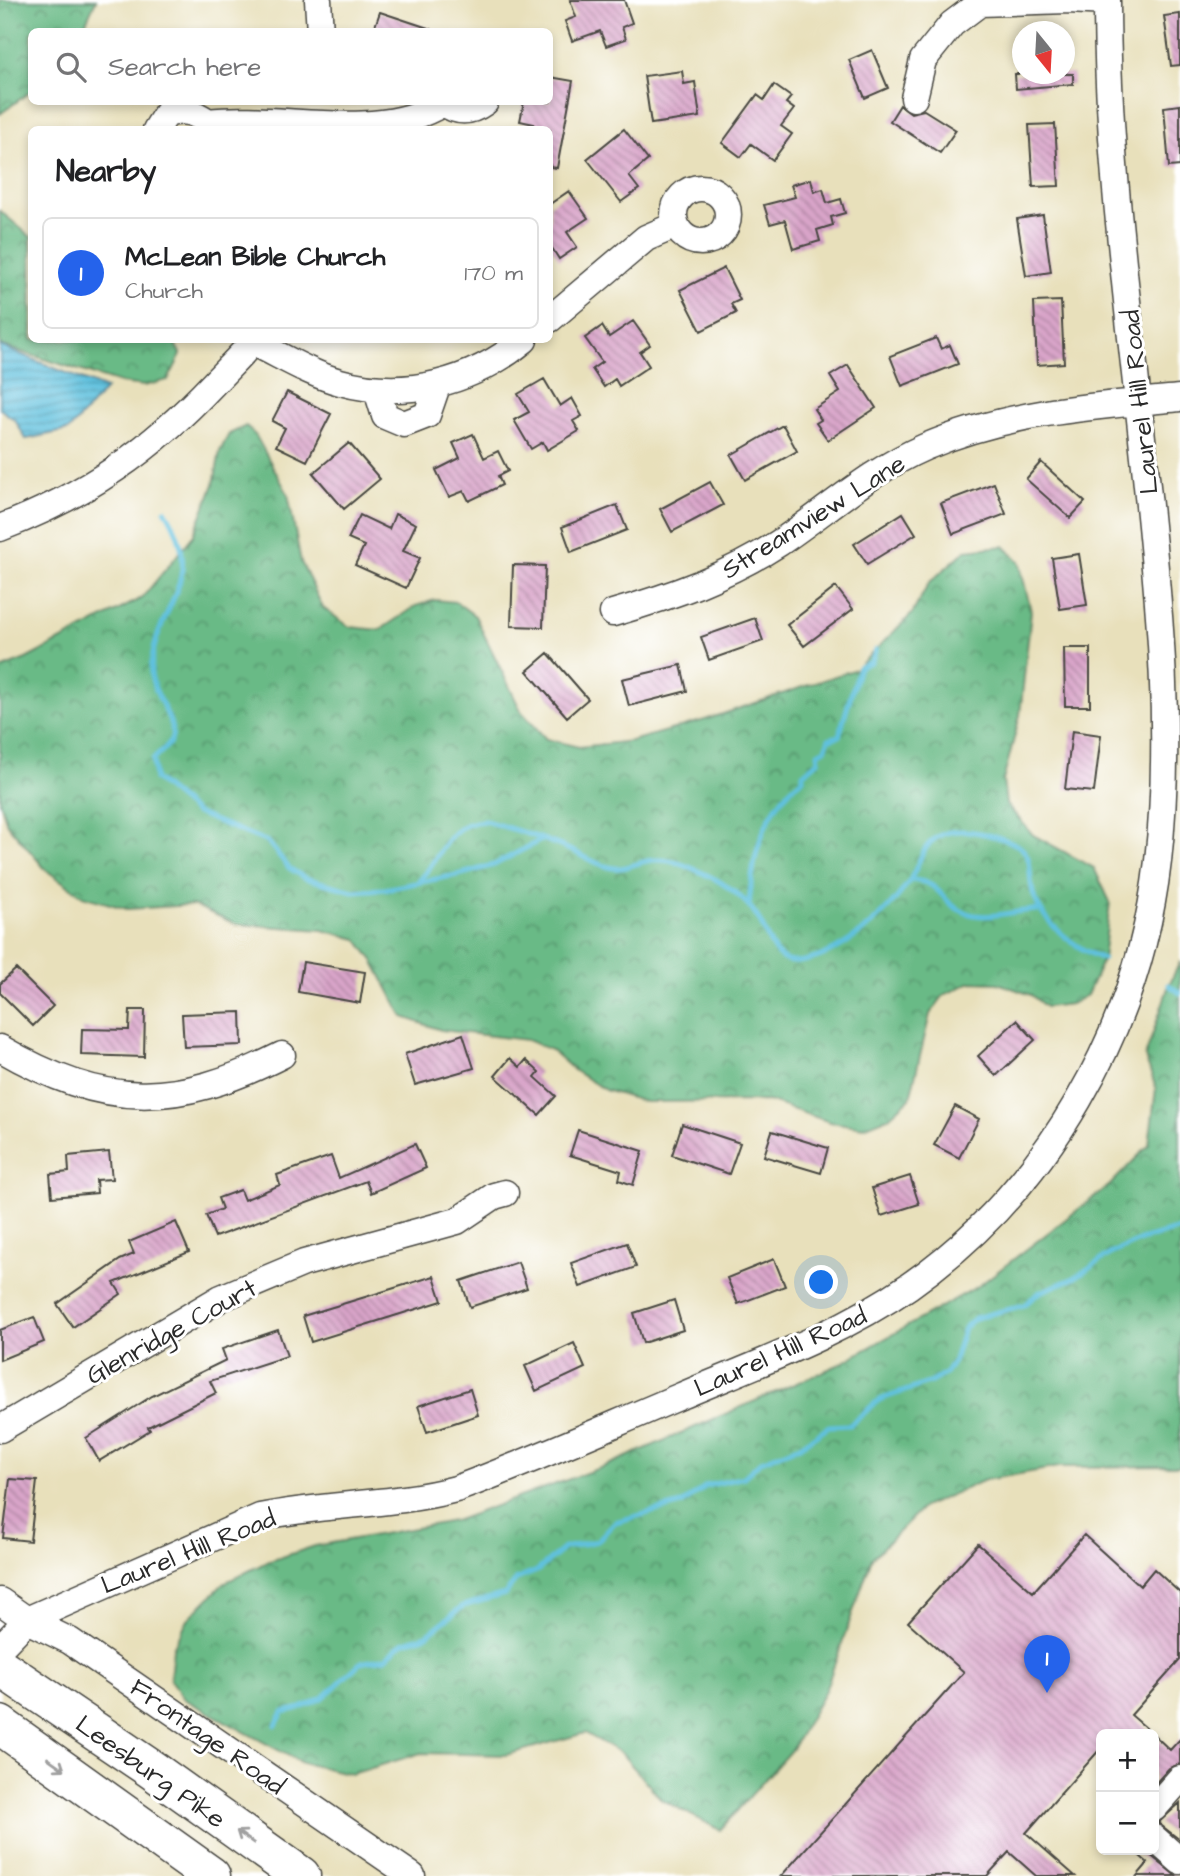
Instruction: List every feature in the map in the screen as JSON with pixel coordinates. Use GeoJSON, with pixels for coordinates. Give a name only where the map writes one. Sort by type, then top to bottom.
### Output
{"type":"FeatureCollection","features":[{"type":"Feature","properties":{"kind":"highway","name":"Leesburg Pike"},"geometry":{"type":"LineString","coordinates":[[0,1667],[151,1769],[301,1876]]}},
{"type":"Feature","properties":{"kind":"highway","name":"Leesburg Pike"},"geometry":{"type":"LineString","coordinates":[[0,1726],[211,1876]]}},
{"type":"Feature","properties":{"kind":"street"},"geometry":{"type":"LineString","coordinates":[[318,0],[320,28]]}},
{"type":"Feature","properties":{"kind":"street"},"geometry":{"type":"LineString","coordinates":[[914,99],[923,60],[952,24],[980,3],[1107,1]]}},
{"type":"Feature","properties":{"kind":"street","name":"Laurel Hill Road"},"geometry":{"type":"LineString","coordinates":[[0,1648],[27,1620],[260,1517],[300,1508],[395,1502],[456,1489],[818,1338],[864,1314],[931,1269],[982,1225],[1015,1190],[1070,1115],[1098,1065],[1134,976],[1154,893],[1160,836],[1164,687],[1139,402],[1110,129],[1107,1]]}},
{"type":"Feature","properties":{"kind":"street"},"geometry":{"type":"LineString","coordinates":[[158,126],[166,114],[182,109],[196,113],[209,126],[237,119],[317,118],[401,122],[436,105]]}},
{"type":"Feature","properties":{"kind":"street"},"geometry":{"type":"LineString","coordinates":[[447,105],[456,111],[472,111],[481,105]]}},
{"type":"Feature","properties":{"kind":"street"},"geometry":{"type":"LineString","coordinates":[[553,316],[646,238],[676,225]]}},
{"type":"Feature","properties":{"kind":"street"},"geometry":{"type":"LineString","coordinates":[[0,528],[49,509],[94,485],[139,454],[197,400],[251,343]]}},
{"type":"Feature","properties":{"kind":"street"},"geometry":{"type":"LineString","coordinates":[[257,343],[337,381],[377,390],[437,386],[470,374],[519,343]]}},
{"type":"Feature","properties":{"kind":"street"},"geometry":{"type":"LineString","coordinates":[[377,390],[384,416],[404,424],[427,415],[437,386]]}},
{"type":"Feature","properties":{"kind":"street","name":"Streamview Lane"},"geometry":{"type":"LineString","coordinates":[[613,613],[666,598],[757,557],[878,471],[936,443],[1000,421],[1050,412],[1180,398]]}},
{"type":"Feature","properties":{"kind":"street"},"geometry":{"type":"LineString","coordinates":[[0,1048],[46,1072],[86,1087],[153,1095],[174,1094],[216,1085],[282,1055]]}},
{"type":"Feature","properties":{"kind":"street","name":"Glenridge Court"},"geometry":{"type":"LineString","coordinates":[[0,1429],[221,1298],[304,1263],[457,1221],[494,1196],[505,1193]]}},
{"type":"Feature","properties":{"kind":"street","name":"Frontage Road"},"geometry":{"type":"LineString","coordinates":[[0,1601],[27,1620],[70,1641],[412,1876]]}},
{"type":"Feature","properties":{"kind":"street"},"geometry":{"type":"LineString","coordinates":[[1159,1802],[1180,1779]]}},
{"type":"Feature","properties":{"kind":"street"},"geometry":{"type":"LineString","coordinates":[[1159,1842],[1180,1861]]}},
{"type":"Feature","properties":{"kind":"green space"},"geometry":{"type":"Polygon","coordinates":[[[0,0],[96,0],[83,28],[28,28],[28,93],[0,114],[0,0]]]}},
{"type":"Feature","properties":{"kind":"green space"},"geometry":{"type":"Polygon","coordinates":[[[0,211],[28,234],[28,343],[175,343],[181,355],[168,380],[144,386],[120,383],[0,345],[0,211]]]}},
{"type":"Feature","properties":{"kind":"green space"},"geometry":{"type":"Polygon","coordinates":[[[246,426],[256,436],[288,494],[301,562],[323,608],[350,627],[380,630],[416,606],[435,600],[456,602],[475,616],[521,711],[546,739],[579,747],[631,741],[705,720],[856,669],[912,614],[929,583],[966,550],[1004,546],[1019,561],[1031,611],[1020,715],[1003,781],[1006,804],[1033,835],[1094,868],[1110,902],[1103,959],[1087,995],[1071,1004],[1046,1007],[1031,995],[998,983],[971,982],[944,995],[930,1014],[910,1098],[889,1117],[864,1127],[830,1122],[768,1101],[645,1102],[605,1090],[575,1071],[551,1050],[527,1040],[441,1030],[403,1017],[374,962],[357,939],[322,930],[236,924],[193,905],[127,909],[83,896],[46,870],[7,824],[0,802],[0,669],[26,659],[142,598],[193,536],[214,484],[220,451],[229,434],[246,426]]]}},
{"type":"Feature","properties":{"kind":"green space"},"geometry":{"type":"Polygon","coordinates":[[[1180,962],[1180,1466],[1059,1467],[985,1480],[923,1507],[872,1558],[825,1691],[792,1749],[720,1830],[662,1800],[621,1753],[585,1733],[506,1755],[421,1753],[352,1774],[302,1763],[184,1699],[170,1680],[173,1648],[188,1619],[224,1583],[267,1562],[315,1546],[454,1521],[608,1465],[838,1365],[980,1285],[1110,1185],[1149,1145],[1156,1088],[1145,1057],[1169,985],[1180,962]]]}},
{"type":"Feature","properties":{"kind":"water"},"geometry":{"type":"Polygon","coordinates":[[[0,346],[106,389],[69,430],[26,439],[15,420],[0,409],[0,346]]]}},
{"type":"Feature","properties":{"kind":"building"},"geometry":{"type":"Polygon","coordinates":[[[570,0],[624,0],[632,23],[622,27],[626,39],[606,46],[600,31],[572,41],[565,21],[576,17],[570,0]]]}},
{"type":"Feature","properties":{"kind":"building"},"geometry":{"type":"Polygon","coordinates":[[[380,12],[428,28],[374,28],[380,12]]]}},
{"type":"Feature","properties":{"kind":"building"},"geometry":{"type":"Polygon","coordinates":[[[1180,14],[1180,65],[1171,66],[1164,16],[1180,14]]]}},
{"type":"Feature","properties":{"kind":"building"},"geometry":{"type":"Polygon","coordinates":[[[872,50],[888,88],[865,98],[849,60],[872,50]]]}},
{"type":"Feature","properties":{"kind":"building"},"geometry":{"type":"Polygon","coordinates":[[[682,71],[684,84],[695,82],[700,117],[651,124],[644,76],[682,71]]]}},
{"type":"Feature","properties":{"kind":"building"},"geometry":{"type":"Polygon","coordinates":[[[553,78],[573,81],[557,168],[553,167],[553,126],[534,126],[520,121],[523,105],[553,105],[553,78]]]}},
{"type":"Feature","properties":{"kind":"building"},"geometry":{"type":"Polygon","coordinates":[[[1016,84],[1073,84],[1016,89],[1016,84]]]}},
{"type":"Feature","properties":{"kind":"building"},"geometry":{"type":"Polygon","coordinates":[[[774,85],[791,97],[786,103],[794,109],[781,126],[792,134],[773,160],[751,144],[741,157],[722,143],[757,95],[764,100],[774,85]]]}},
{"type":"Feature","properties":{"kind":"building"},"geometry":{"type":"Polygon","coordinates":[[[900,105],[911,113],[924,110],[956,130],[940,153],[890,121],[900,105]]]}},
{"type":"Feature","properties":{"kind":"building"},"geometry":{"type":"Polygon","coordinates":[[[1180,105],[1180,166],[1169,167],[1164,107],[1180,105]]]}},
{"type":"Feature","properties":{"kind":"building"},"geometry":{"type":"Polygon","coordinates":[[[1055,124],[1059,186],[1033,187],[1029,125],[1055,124]]]}},
{"type":"Feature","properties":{"kind":"building"},"geometry":{"type":"Polygon","coordinates":[[[624,129],[648,160],[629,176],[639,189],[621,202],[587,159],[624,129]]]}},
{"type":"Feature","properties":{"kind":"building"},"geometry":{"type":"Polygon","coordinates":[[[811,179],[814,192],[823,189],[827,203],[841,199],[845,213],[831,217],[833,225],[817,230],[820,241],[793,249],[785,220],[770,224],[764,205],[795,197],[791,185],[811,179]]]}},
{"type":"Feature","properties":{"kind":"building"},"geometry":{"type":"Polygon","coordinates":[[[569,191],[588,218],[567,232],[577,247],[559,259],[553,250],[553,202],[569,191]]]}},
{"type":"Feature","properties":{"kind":"building"},"geometry":{"type":"Polygon","coordinates":[[[1043,215],[1051,272],[1026,276],[1017,219],[1043,215]]]}},
{"type":"Feature","properties":{"kind":"building"},"geometry":{"type":"Polygon","coordinates":[[[724,268],[740,300],[731,304],[736,313],[701,331],[680,290],[724,268]]]}},
{"type":"Feature","properties":{"kind":"building"},"geometry":{"type":"Polygon","coordinates":[[[1061,301],[1064,363],[1037,365],[1034,302],[1061,301]]]}},
{"type":"Feature","properties":{"kind":"building"},"geometry":{"type":"Polygon","coordinates":[[[633,321],[650,345],[640,352],[649,366],[619,386],[615,379],[604,387],[592,369],[602,362],[585,338],[602,326],[609,337],[633,321]]]}},
{"type":"Feature","properties":{"kind":"building"},"geometry":{"type":"Polygon","coordinates":[[[936,338],[941,349],[950,345],[958,364],[902,386],[890,356],[936,338]]]}},
{"type":"Feature","properties":{"kind":"building"},"geometry":{"type":"Polygon","coordinates":[[[848,365],[876,408],[828,440],[816,423],[821,420],[814,409],[840,392],[830,376],[848,365]]]}},
{"type":"Feature","properties":{"kind":"building"},"geometry":{"type":"Polygon","coordinates":[[[544,379],[560,406],[572,398],[582,416],[573,421],[579,431],[547,450],[543,442],[531,449],[514,420],[529,412],[518,394],[544,379]]]}},
{"type":"Feature","properties":{"kind":"building"},"geometry":{"type":"Polygon","coordinates":[[[287,392],[331,414],[307,461],[276,446],[285,428],[272,421],[287,392]]]}},
{"type":"Feature","properties":{"kind":"building"},"geometry":{"type":"Polygon","coordinates":[[[783,425],[797,451],[745,480],[731,455],[783,425]]]}},
{"type":"Feature","properties":{"kind":"building"},"geometry":{"type":"Polygon","coordinates":[[[473,434],[484,458],[498,451],[508,471],[498,476],[502,485],[469,501],[464,491],[449,497],[436,470],[460,458],[453,443],[473,434]]]}},
{"type":"Feature","properties":{"kind":"building"},"geometry":{"type":"Polygon","coordinates":[[[349,443],[380,479],[344,509],[313,473],[349,443]]]}},
{"type":"Feature","properties":{"kind":"building"},"geometry":{"type":"Polygon","coordinates":[[[1041,462],[1085,502],[1070,518],[1026,479],[1041,462]]]}},
{"type":"Feature","properties":{"kind":"building"},"geometry":{"type":"Polygon","coordinates":[[[710,482],[723,505],[672,532],[660,509],[710,482]]]}},
{"type":"Feature","properties":{"kind":"building"},"geometry":{"type":"Polygon","coordinates":[[[994,483],[1006,514],[953,534],[941,503],[994,483]]]}},
{"type":"Feature","properties":{"kind":"building"},"geometry":{"type":"Polygon","coordinates":[[[617,505],[627,530],[571,552],[562,527],[617,505]]]}},
{"type":"Feature","properties":{"kind":"building"},"geometry":{"type":"Polygon","coordinates":[[[903,513],[916,534],[867,564],[854,544],[903,513]]]}},
{"type":"Feature","properties":{"kind":"building"},"geometry":{"type":"Polygon","coordinates":[[[395,514],[416,524],[403,551],[420,558],[406,588],[355,565],[364,546],[348,539],[360,515],[389,529],[395,514]]]}},
{"type":"Feature","properties":{"kind":"building"},"geometry":{"type":"Polygon","coordinates":[[[1079,554],[1087,605],[1060,609],[1052,558],[1079,554]]]}},
{"type":"Feature","properties":{"kind":"building"},"geometry":{"type":"Polygon","coordinates":[[[513,565],[545,566],[543,627],[511,626],[513,565]]]}},
{"type":"Feature","properties":{"kind":"building"},"geometry":{"type":"Polygon","coordinates":[[[836,587],[853,609],[804,646],[787,625],[836,587]]]}},
{"type":"Feature","properties":{"kind":"building"},"geometry":{"type":"Polygon","coordinates":[[[755,618],[763,641],[709,660],[701,637],[755,618]]]}},
{"type":"Feature","properties":{"kind":"building"},"geometry":{"type":"Polygon","coordinates":[[[1064,648],[1090,648],[1090,706],[1065,706],[1064,648]]]}},
{"type":"Feature","properties":{"kind":"building"},"geometry":{"type":"Polygon","coordinates":[[[548,653],[588,699],[567,717],[527,671],[548,653]]]}},
{"type":"Feature","properties":{"kind":"building"},"geometry":{"type":"Polygon","coordinates":[[[681,665],[687,691],[629,706],[622,679],[681,665]]]}},
{"type":"Feature","properties":{"kind":"building"},"geometry":{"type":"Polygon","coordinates":[[[1072,731],[1101,735],[1094,792],[1065,789],[1072,731]]]}},
{"type":"Feature","properties":{"kind":"building"},"geometry":{"type":"Polygon","coordinates":[[[303,962],[365,972],[360,1003],[298,992],[303,962]]]}},
{"type":"Feature","properties":{"kind":"building"},"geometry":{"type":"Polygon","coordinates":[[[16,969],[53,1006],[33,1026],[0,993],[0,984],[16,969]]]}},
{"type":"Feature","properties":{"kind":"building"},"geometry":{"type":"Polygon","coordinates":[[[130,1010],[145,1010],[144,1057],[81,1055],[82,1029],[129,1030],[130,1010]]]}},
{"type":"Feature","properties":{"kind":"building"},"geometry":{"type":"Polygon","coordinates":[[[241,1012],[242,1045],[184,1047],[182,1014],[241,1012]]]}},
{"type":"Feature","properties":{"kind":"building"},"geometry":{"type":"Polygon","coordinates":[[[1017,1020],[1035,1040],[996,1076],[978,1056],[1017,1020]]]}},
{"type":"Feature","properties":{"kind":"building"},"geometry":{"type":"Polygon","coordinates":[[[463,1034],[474,1068],[415,1085],[405,1054],[463,1034]]]}},
{"type":"Feature","properties":{"kind":"building"},"geometry":{"type":"Polygon","coordinates":[[[510,1058],[520,1067],[526,1060],[539,1072],[535,1077],[556,1096],[539,1115],[495,1076],[510,1058]]]}},
{"type":"Feature","properties":{"kind":"building"},"geometry":{"type":"Polygon","coordinates":[[[955,1106],[979,1119],[959,1158],[934,1145],[955,1106]]]}},
{"type":"Feature","properties":{"kind":"building"},"geometry":{"type":"Polygon","coordinates":[[[682,1124],[740,1143],[729,1174],[672,1155],[682,1124]]]}},
{"type":"Feature","properties":{"kind":"building"},"geometry":{"type":"Polygon","coordinates":[[[578,1130],[643,1151],[633,1185],[619,1180],[621,1171],[570,1155],[578,1130]]]}},
{"type":"Feature","properties":{"kind":"building"},"geometry":{"type":"Polygon","coordinates":[[[772,1131],[828,1148],[821,1173],[764,1156],[772,1131]]]}},
{"type":"Feature","properties":{"kind":"building"},"geometry":{"type":"Polygon","coordinates":[[[415,1144],[426,1168],[371,1193],[366,1181],[215,1237],[206,1215],[222,1209],[218,1198],[240,1190],[244,1200],[280,1185],[277,1175],[331,1156],[339,1178],[415,1144]]]}},
{"type":"Feature","properties":{"kind":"building"},"geometry":{"type":"Polygon","coordinates":[[[109,1152],[112,1179],[96,1180],[97,1193],[52,1197],[50,1174],[69,1172],[68,1156],[109,1152]]]}},
{"type":"Feature","properties":{"kind":"building"},"geometry":{"type":"Polygon","coordinates":[[[910,1176],[919,1204],[881,1216],[872,1188],[910,1176]]]}},
{"type":"Feature","properties":{"kind":"building"},"geometry":{"type":"Polygon","coordinates":[[[176,1222],[189,1252],[114,1283],[121,1294],[73,1327],[57,1304],[120,1260],[134,1254],[129,1242],[176,1222]]]}},
{"type":"Feature","properties":{"kind":"building"},"geometry":{"type":"Polygon","coordinates":[[[627,1243],[636,1267],[580,1287],[571,1263],[627,1243]]]}},
{"type":"Feature","properties":{"kind":"building"},"geometry":{"type":"Polygon","coordinates":[[[774,1259],[785,1286],[738,1304],[727,1278],[774,1259]]]}},
{"type":"Feature","properties":{"kind":"building"},"geometry":{"type":"Polygon","coordinates":[[[518,1262],[527,1288],[470,1307],[461,1281],[518,1262]]]}},
{"type":"Feature","properties":{"kind":"building"},"geometry":{"type":"Polygon","coordinates":[[[434,1276],[442,1301],[311,1342],[303,1316],[434,1276]]]}},
{"type":"Feature","properties":{"kind":"building"},"geometry":{"type":"Polygon","coordinates":[[[674,1300],[683,1330],[643,1343],[634,1313],[674,1300]]]}},
{"type":"Feature","properties":{"kind":"building"},"geometry":{"type":"Polygon","coordinates":[[[34,1317],[44,1342],[0,1360],[0,1330],[34,1317]]]}},
{"type":"Feature","properties":{"kind":"building"},"geometry":{"type":"Polygon","coordinates":[[[278,1330],[287,1356],[210,1381],[216,1393],[148,1427],[150,1430],[99,1461],[86,1438],[152,1396],[226,1360],[222,1349],[278,1330]]]}},
{"type":"Feature","properties":{"kind":"building"},"geometry":{"type":"Polygon","coordinates":[[[574,1343],[585,1368],[536,1391],[525,1366],[574,1343]]]}},
{"type":"Feature","properties":{"kind":"building"},"geometry":{"type":"Polygon","coordinates":[[[470,1389],[478,1415],[427,1432],[418,1406],[470,1389]]]}},
{"type":"Feature","properties":{"kind":"building"},"geometry":{"type":"Polygon","coordinates":[[[10,1479],[37,1481],[30,1541],[3,1538],[10,1479]]]}},
{"type":"Feature","properties":{"kind":"building"},"geometry":{"type":"Polygon","coordinates":[[[1084,1535],[1140,1586],[1154,1569],[1180,1593],[1180,1660],[1131,1715],[1147,1729],[1096,1729],[1096,1754],[1026,1833],[1075,1876],[1036,1876],[1009,1852],[987,1876],[781,1876],[964,1672],[908,1622],[978,1544],[1033,1592],[1084,1535]]]}},
{"type":"Feature","properties":{"kind":"building"},"geometry":{"type":"Polygon","coordinates":[[[1180,1739],[1180,1764],[1169,1768],[1159,1779],[1159,1740],[1170,1750],[1180,1739]]]}},
{"type":"Feature","properties":{"kind":"building"},"geometry":{"type":"Polygon","coordinates":[[[1180,1803],[1180,1840],[1159,1822],[1180,1803]]]}},
{"type":"Feature","properties":{"kind":"building"},"geometry":{"type":"Polygon","coordinates":[[[1139,1855],[1150,1855],[1176,1876],[1137,1876],[1148,1863],[1139,1855]]]}},
{"type":"Feature","properties":{"kind":"waterway"},"geometry":{"type":"LineString","coordinates":[[165,510],[177,535],[182,556],[181,575],[154,647],[151,669],[154,687],[168,716],[172,733],[170,743],[153,760],[155,779],[196,813],[268,842],[289,868],[305,878],[353,891],[385,889],[462,874],[494,865],[541,840]]}},
{"type":"Feature","properties":{"kind":"waterway"},"geometry":{"type":"LineString","coordinates":[[749,907],[757,853],[769,820],[778,804],[803,779],[803,774],[819,760],[818,753],[825,749],[829,739],[839,736],[859,667],[871,662],[876,650]]}},
{"type":"Feature","properties":{"kind":"waterway"},"geometry":{"type":"LineString","coordinates":[[418,882],[453,834],[472,823],[485,821],[549,842],[609,867],[621,868],[663,860],[694,869],[739,896],[758,918],[776,953],[782,958],[797,962],[829,952],[861,932],[901,893],[933,840],[945,833],[967,831],[996,837],[1020,847],[1026,853],[1034,896],[1045,916],[1072,942],[1103,959]]}},
{"type":"Feature","properties":{"kind":"waterway"},"geometry":{"type":"LineString","coordinates":[[910,880],[929,884],[956,908],[973,915],[1040,910]]}},
{"type":"Feature","properties":{"kind":"waterway"},"geometry":{"type":"LineString","coordinates":[[1169,985],[1180,993]]}},
{"type":"Feature","properties":{"kind":"waterway"},"geometry":{"type":"LineString","coordinates":[[276,1725],[283,1712],[301,1708],[324,1697],[360,1663],[386,1658],[402,1643],[427,1635],[463,1606],[505,1594],[517,1579],[537,1571],[564,1548],[597,1541],[615,1522],[682,1504],[706,1486],[744,1477],[761,1461],[800,1446],[829,1426],[850,1425],[879,1400],[931,1382],[946,1373],[954,1360],[964,1328],[975,1318],[1024,1305],[1040,1292],[1074,1278],[1110,1254],[1141,1240],[1180,1229]]}},
{"type":"Feature","properties":{"kind":"place","name":"McLean Bible Church"},"geometry":{"type":"Point","coordinates":[1047,1693]}}]}
